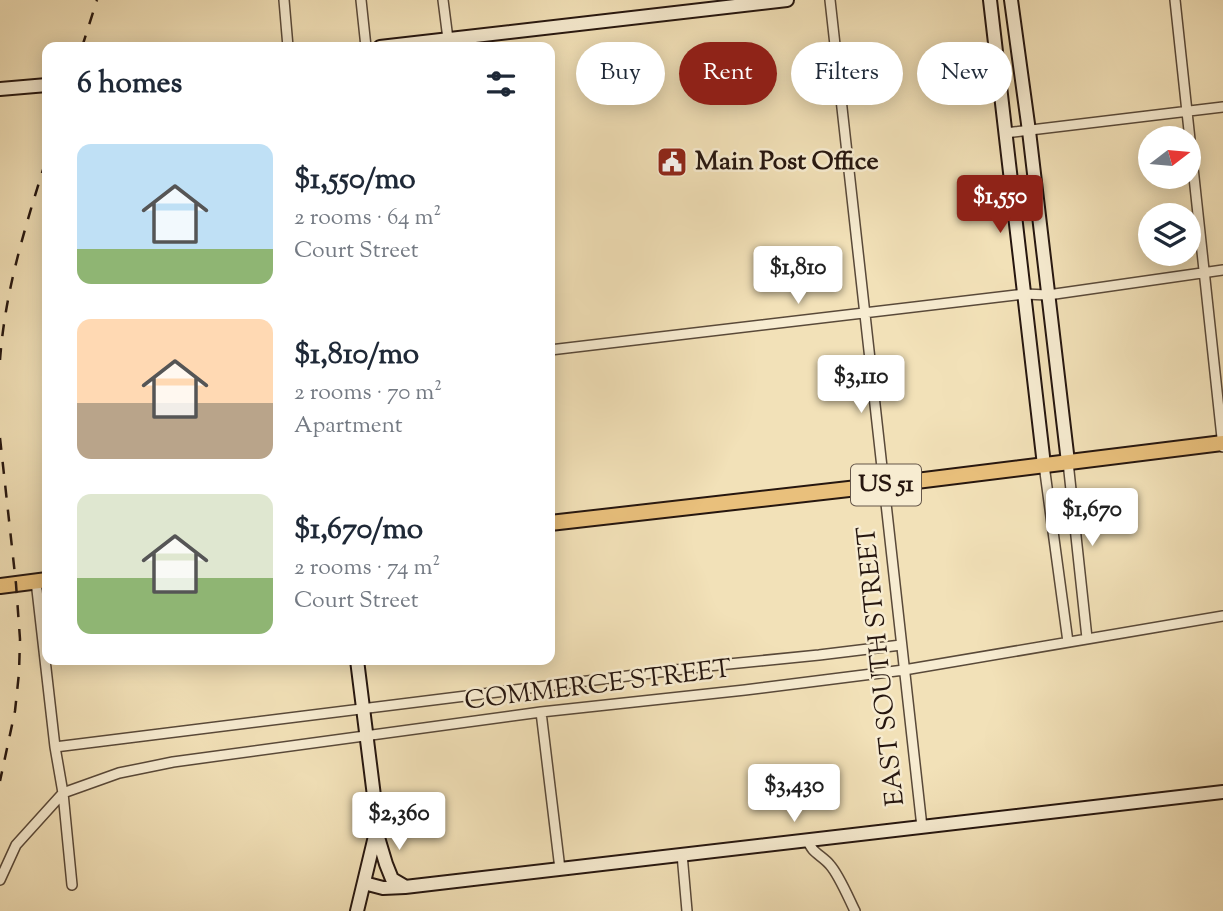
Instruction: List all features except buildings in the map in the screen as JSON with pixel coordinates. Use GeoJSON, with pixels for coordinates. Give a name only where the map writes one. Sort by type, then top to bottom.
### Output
{"type":"FeatureCollection","features":[{"type":"Feature","properties":{"kind":"main road","name":"US 51"},"geometry":{"type":"LineString","coordinates":[[555,522],[1223,445]]}},
{"type":"Feature","properties":{"kind":"main road"},"geometry":{"type":"LineString","coordinates":[[0,586],[42,581]]}},
{"type":"Feature","properties":{"kind":"street"},"geometry":{"type":"LineString","coordinates":[[284,0],[288,42]]}},
{"type":"Feature","properties":{"kind":"street"},"geometry":{"type":"LineString","coordinates":[[361,0],[365,42]]}},
{"type":"Feature","properties":{"kind":"street"},"geometry":{"type":"LineString","coordinates":[[443,0],[448,39]]}},
{"type":"Feature","properties":{"kind":"street"},"geometry":{"type":"LineString","coordinates":[[422,42],[787,0]]}},
{"type":"Feature","properties":{"kind":"street","name":"EAST SOUTH STREET"},"geometry":{"type":"LineString","coordinates":[[830,0],[922,827]]}},
{"type":"Feature","properties":{"kind":"street"},"geometry":{"type":"LineString","coordinates":[[989,0],[1044,465],[1068,642]]}},
{"type":"Feature","properties":{"kind":"street"},"geometry":{"type":"LineString","coordinates":[[1011,0],[1029,131],[1087,638]]}},
{"type":"Feature","properties":{"kind":"street"},"geometry":{"type":"LineString","coordinates":[[1175,0],[1223,445]]}},
{"type":"Feature","properties":{"kind":"street"},"geometry":{"type":"LineString","coordinates":[[0,89],[42,85]]}},
{"type":"Feature","properties":{"kind":"street"},"geometry":{"type":"LineString","coordinates":[[1004,133],[1223,107]]}},
{"type":"Feature","properties":{"kind":"street"},"geometry":{"type":"LineString","coordinates":[[555,349],[1024,294],[1048,295],[1223,270]]}},
{"type":"Feature","properties":{"kind":"street","name":"COMMERCE STREET"},"geometry":{"type":"LineString","coordinates":[[63,793],[118,773],[173,762],[541,712],[904,670],[1223,616]]}},
{"type":"Feature","properties":{"kind":"street","name":"COMMERCE STREET"},"geometry":{"type":"LineString","coordinates":[[55,747],[708,666],[901,645]]}},
{"type":"Feature","properties":{"kind":"street"},"geometry":{"type":"LineString","coordinates":[[49,665],[55,747],[63,793],[72,885]]}},
{"type":"Feature","properties":{"kind":"street"},"geometry":{"type":"LineString","coordinates":[[359,665],[376,832],[392,878],[405,887]]}},
{"type":"Feature","properties":{"kind":"street"},"geometry":{"type":"LineString","coordinates":[[541,712],[560,869]]}},
{"type":"Feature","properties":{"kind":"street"},"geometry":{"type":"LineString","coordinates":[[364,883],[383,888],[405,887],[1223,792]]}},
{"type":"Feature","properties":{"kind":"street"},"geometry":{"type":"LineString","coordinates":[[0,880],[16,845],[63,793]]}},
{"type":"Feature","properties":{"kind":"street"},"geometry":{"type":"LineString","coordinates":[[356,911],[376,832]]}},
{"type":"Feature","properties":{"kind":"street"},"geometry":{"type":"LineString","coordinates":[[808,840],[814,852],[831,865],[855,911]]}},
{"type":"Feature","properties":{"kind":"street"},"geometry":{"type":"LineString","coordinates":[[682,855],[687,911]]}},
{"type":"Feature","properties":{"kind":"railway"},"geometry":{"type":"LineString","coordinates":[[84,42],[97,0]]}},
{"type":"Feature","properties":{"kind":"railway"},"geometry":{"type":"LineString","coordinates":[[0,360],[6,308],[24,232],[42,173]]}},
{"type":"Feature","properties":{"kind":"railway"},"geometry":{"type":"LineString","coordinates":[[0,438],[20,639],[15,711],[0,781]]}},
{"type":"Feature","properties":{"kind":"place","name":"Main Post Office"},"geometry":{"type":"Point","coordinates":[672,162]}}]}
